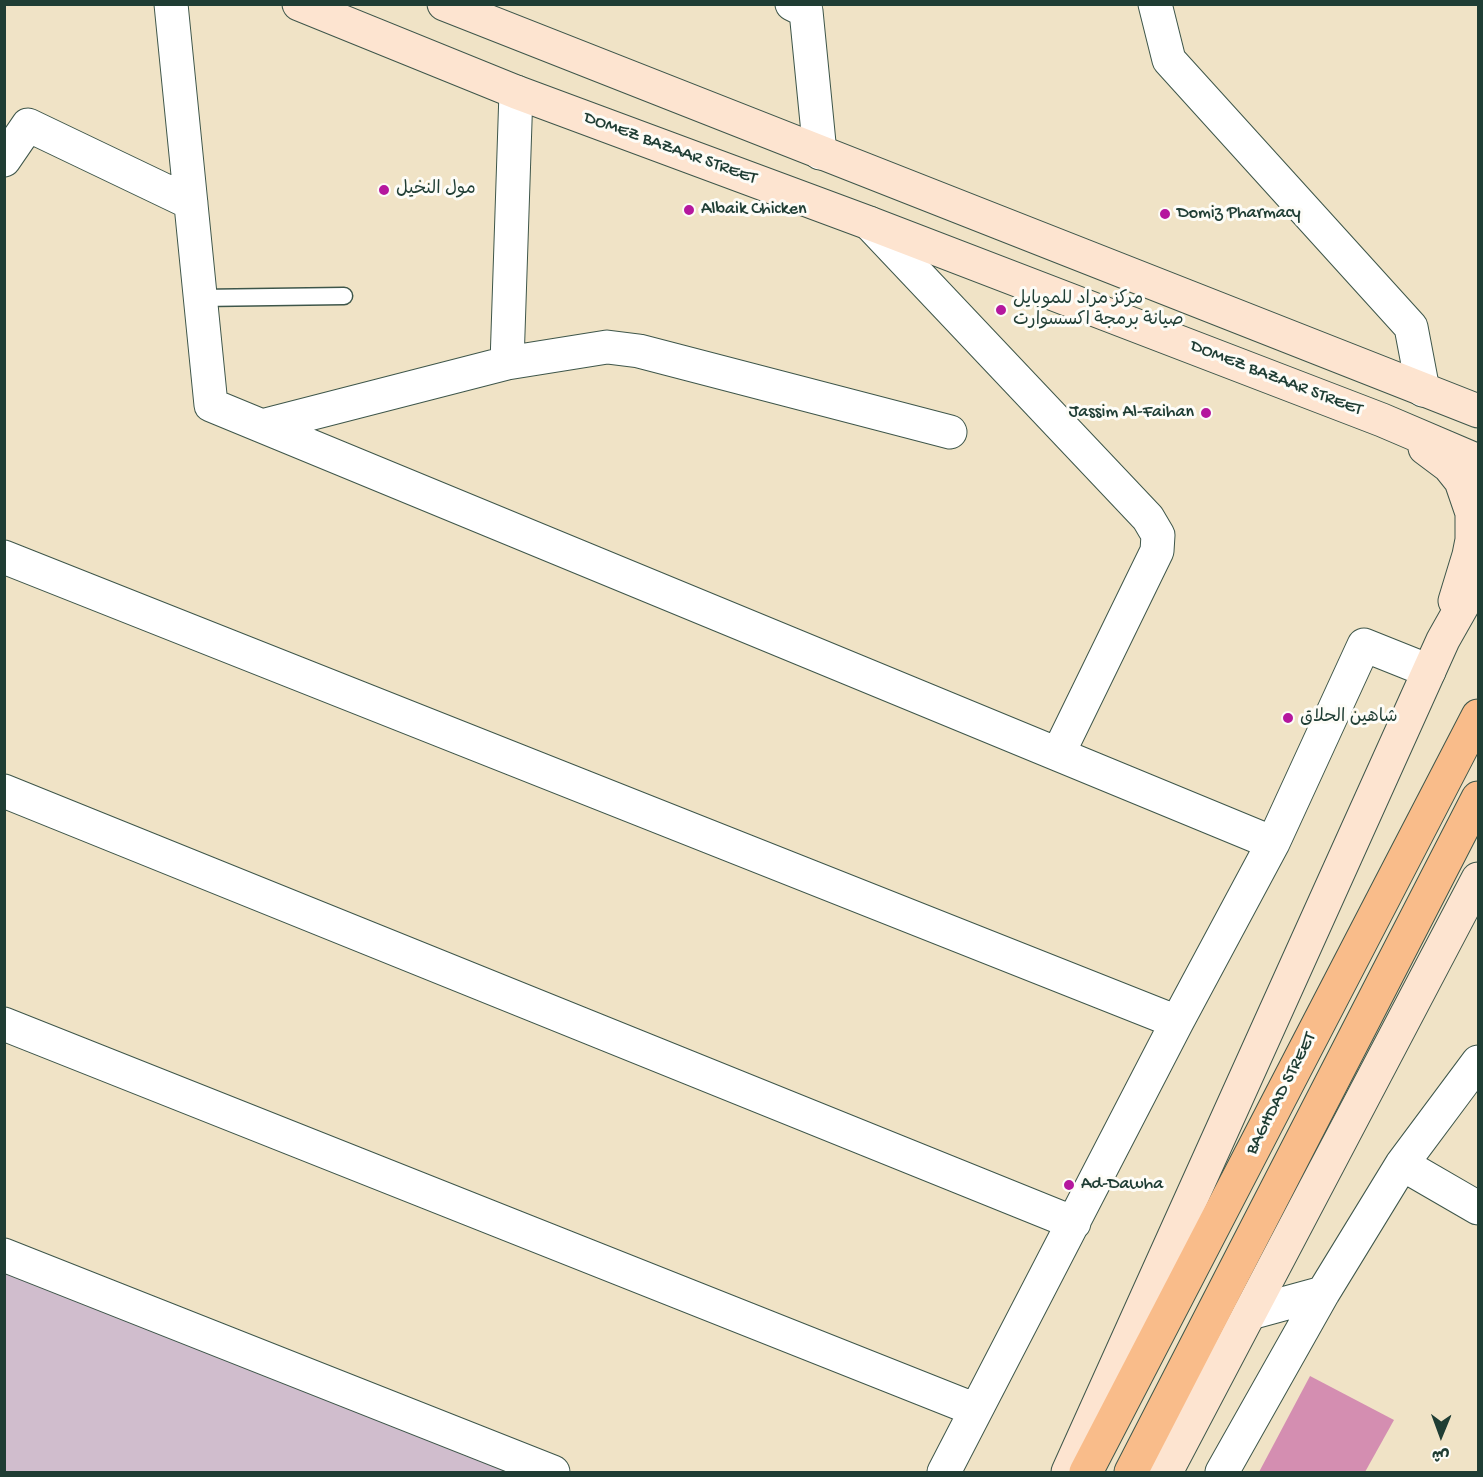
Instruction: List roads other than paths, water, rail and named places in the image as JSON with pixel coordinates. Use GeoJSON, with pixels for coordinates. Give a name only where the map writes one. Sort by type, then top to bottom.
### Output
{"type":"FeatureCollection","features":[{"type":"Feature","properties":{"kind":"main road","name":"DOMEZ BAZAAR STREET"},"geometry":{"type":"LineString","coordinates":[[299,4],[516,92],[869,223],[1382,420],[1479,461]]}},
{"type":"Feature","properties":{"kind":"main road"},"geometry":{"type":"LineString","coordinates":[[444,4],[1476,409]]}},
{"type":"Feature","properties":{"kind":"main road"},"geometry":{"type":"LineString","coordinates":[[1382,420],[1449,466],[1461,481],[1470,503],[1473,524],[1469,555],[1443,640]]}},
{"type":"Feature","properties":{"kind":"main road"},"geometry":{"type":"LineString","coordinates":[[1068,1473],[1443,640],[1479,578]]}},
{"type":"Feature","properties":{"kind":"main road"},"geometry":{"type":"LineString","coordinates":[[1443,640],[1465,607],[1479,594]]}},
{"type":"Feature","properties":{"kind":"main road","name":"BAGHDAD STREET"},"geometry":{"type":"LineString","coordinates":[[1086,1473],[1479,716]]}},
{"type":"Feature","properties":{"kind":"main road"},"geometry":{"type":"LineString","coordinates":[[1131,1473],[1479,798]]}},
{"type":"Feature","properties":{"kind":"main road"},"geometry":{"type":"LineString","coordinates":[[1166,1473],[1479,879]]}},
{"type":"Feature","properties":{"kind":"street"},"geometry":{"type":"LineString","coordinates":[[171,4],[211,405],[1274,843]]}},
{"type":"Feature","properties":{"kind":"street"},"geometry":{"type":"LineString","coordinates":[[792,4],[807,11],[820,153]]}},
{"type":"Feature","properties":{"kind":"street"},"geometry":{"type":"LineString","coordinates":[[1155,4],[1169,60],[1411,327],[1423,390]]}},
{"type":"Feature","properties":{"kind":"street"},"geometry":{"type":"LineString","coordinates":[[507,363],[516,92]]}},
{"type":"Feature","properties":{"kind":"street"},"geometry":{"type":"LineString","coordinates":[[4,160],[28,125],[191,202]]}},
{"type":"Feature","properties":{"kind":"street"},"geometry":{"type":"LineString","coordinates":[[869,223],[1148,518],[1158,535],[1156,551],[1058,754]]}},
{"type":"Feature","properties":{"kind":"street"},"geometry":{"type":"LineString","coordinates":[[262,426],[507,363],[607,347],[639,351],[950,432]]}},
{"type":"Feature","properties":{"kind":"street"},"geometry":{"type":"LineString","coordinates":[[4,557],[1177,1022]]}},
{"type":"Feature","properties":{"kind":"street"},"geometry":{"type":"LineString","coordinates":[[944,1473],[1177,1022],[1274,843],[1364,645],[1429,671]]}},
{"type":"Feature","properties":{"kind":"street"},"geometry":{"type":"LineString","coordinates":[[4,791],[1074,1223]]}},
{"type":"Feature","properties":{"kind":"street"},"geometry":{"type":"LineString","coordinates":[[4,1024],[976,1410]]}},
{"type":"Feature","properties":{"kind":"street"},"geometry":{"type":"LineString","coordinates":[[1222,1473],[1323,1293],[1402,1164],[1479,1062]]}},
{"type":"Feature","properties":{"kind":"street"},"geometry":{"type":"LineString","coordinates":[[1402,1164],[1479,1208]]}},
{"type":"Feature","properties":{"kind":"street"},"geometry":{"type":"LineString","coordinates":[[4,1255],[554,1473]]}},
{"type":"Feature","properties":{"kind":"street"},"geometry":{"type":"LineString","coordinates":[[1250,1313],[1323,1293]]}},
{"type":"Feature","properties":{"kind":"lane"},"geometry":{"type":"LineString","coordinates":[[200,298],[344,296]]}},
{"type":"Feature","properties":{"kind":"place","name":"مول النخيل"},"geometry":{"type":"Point","coordinates":[384,190]}},
{"type":"Feature","properties":{"kind":"place","name":"Albaik Chicken"},"geometry":{"type":"Point","coordinates":[689,210]}},
{"type":"Feature","properties":{"kind":"place","name":"Domiz Pharmacy"},"geometry":{"type":"Point","coordinates":[1165,214]}},
{"type":"Feature","properties":{"kind":"place","name":"مركز مراد للموبايل صيانة برمجة اكسسوارت"},"geometry":{"type":"Point","coordinates":[1001,310]}},
{"type":"Feature","properties":{"kind":"place","name":"Jassim Al-Faihan"},"geometry":{"type":"Point","coordinates":[1206,413]}},
{"type":"Feature","properties":{"kind":"place","name":"شاهين الحلاق"},"geometry":{"type":"Point","coordinates":[1288,718]}},
{"type":"Feature","properties":{"kind":"place","name":"Ad-Dawha"},"geometry":{"type":"Point","coordinates":[1069,1185]}}]}
